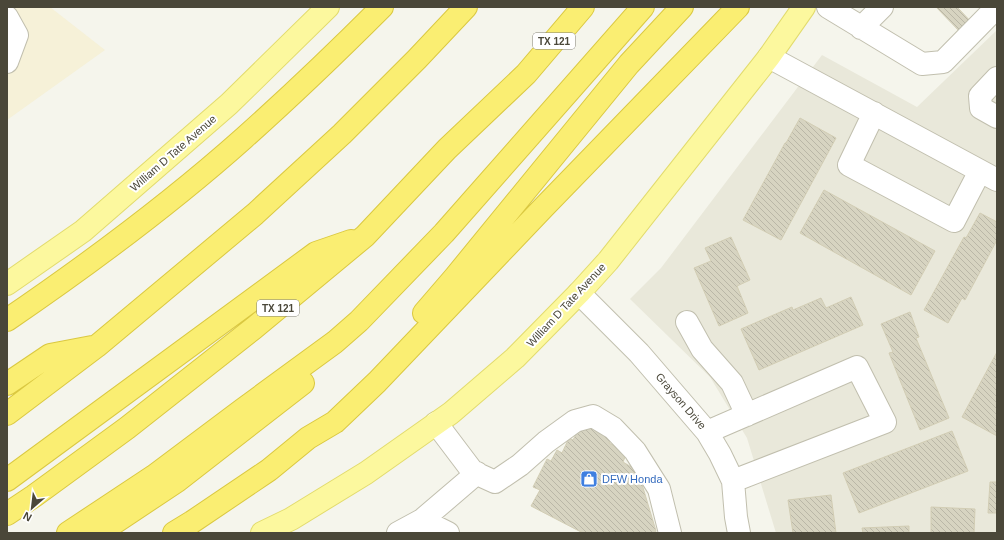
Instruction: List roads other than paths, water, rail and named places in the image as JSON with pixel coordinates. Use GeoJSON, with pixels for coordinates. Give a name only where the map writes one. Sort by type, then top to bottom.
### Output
{"type":"FeatureCollection","features":[{"type":"Feature","properties":{"kind":"highway"},"geometry":{"type":"LineString","coordinates":[[7,320],[117,241],[198,178],[282,104],[382,7]]}},
{"type":"Feature","properties":{"kind":"highway"},"geometry":{"type":"LineString","coordinates":[[7,414],[97,346],[255,214],[342,134],[417,59],[466,7]]}},
{"type":"Feature","properties":{"kind":"highway","name":"TX 121"},"geometry":{"type":"LineString","coordinates":[[7,514],[127,428],[254,328],[365,236],[447,149],[526,74],[583,7]]}},
{"type":"Feature","properties":{"kind":"highway"},"geometry":{"type":"LineString","coordinates":[[68,533],[154,476],[335,342],[359,321],[444,233],[643,7]]}},
{"type":"Feature","properties":{"kind":"highway"},"geometry":{"type":"LineString","coordinates":[[308,438],[331,411],[372,371],[455,277],[629,64],[682,7]]}},
{"type":"Feature","properties":{"kind":"highway"},"geometry":{"type":"LineString","coordinates":[[174,533],[269,470],[308,438],[335,422],[377,382],[738,7]]}},
{"type":"Feature","properties":{"kind":"highway"},"geometry":{"type":"LineString","coordinates":[[7,480],[316,253],[365,236]]}},
{"type":"Feature","properties":{"kind":"highway"},"geometry":{"type":"LineString","coordinates":[[99,533],[177,480],[317,372],[335,342]]}},
{"type":"Feature","properties":{"kind":"highway"},"geometry":{"type":"LineString","coordinates":[[7,384],[50,356],[97,346]]}},
{"type":"Feature","properties":{"kind":"main road","name":"William D Tate Avenue"},"geometry":{"type":"LineString","coordinates":[[7,284],[83,231],[229,104],[328,7]]}},
{"type":"Feature","properties":{"kind":"main road","name":"William D Tate Avenue"},"geometry":{"type":"LineString","coordinates":[[262,533],[291,519],[366,473],[451,413],[515,358],[580,293],[608,261],[769,56],[804,7]]}},
{"type":"Feature","properties":{"kind":"street"},"geometry":{"type":"LineString","coordinates":[[828,7],[922,64],[943,62],[997,8]]}},
{"type":"Feature","properties":{"kind":"street"},"geometry":{"type":"LineString","coordinates":[[861,28],[882,7]]}},
{"type":"Feature","properties":{"kind":"street"},"geometry":{"type":"LineString","coordinates":[[7,17],[17,35],[7,62]]}},
{"type":"Feature","properties":{"kind":"street"},"geometry":{"type":"LineString","coordinates":[[769,56],[989,176],[954,221],[849,165],[874,114]]}},
{"type":"Feature","properties":{"kind":"street"},"geometry":{"type":"LineString","coordinates":[[997,78],[980,96],[981,108],[997,117]]}},
{"type":"Feature","properties":{"kind":"street","name":"Grayson Drive"},"geometry":{"type":"LineString","coordinates":[[580,293],[639,353],[707,432],[733,481],[739,533]]}},
{"type":"Feature","properties":{"kind":"street"},"geometry":{"type":"LineString","coordinates":[[687,322],[702,349],[732,383],[747,415]]}},
{"type":"Feature","properties":{"kind":"street"},"geometry":{"type":"LineString","coordinates":[[707,432],[857,367],[885,422],[733,481]]}},
{"type":"Feature","properties":{"kind":"street"},"geometry":{"type":"LineString","coordinates":[[436,423],[474,472],[495,482],[520,465],[546,442],[575,421],[592,416],[613,428],[635,451],[659,489],[670,528],[670,533]]}},
{"type":"Feature","properties":{"kind":"street"},"geometry":{"type":"LineString","coordinates":[[398,533],[422,520],[477,473]]}},
{"type":"Feature","properties":{"kind":"street"},"geometry":{"type":"LineString","coordinates":[[422,520],[448,533]]}},
{"type":"Feature","properties":{"kind":"place","name":"DFW Honda"},"geometry":{"type":"Point","coordinates":[589,479]}}]}
